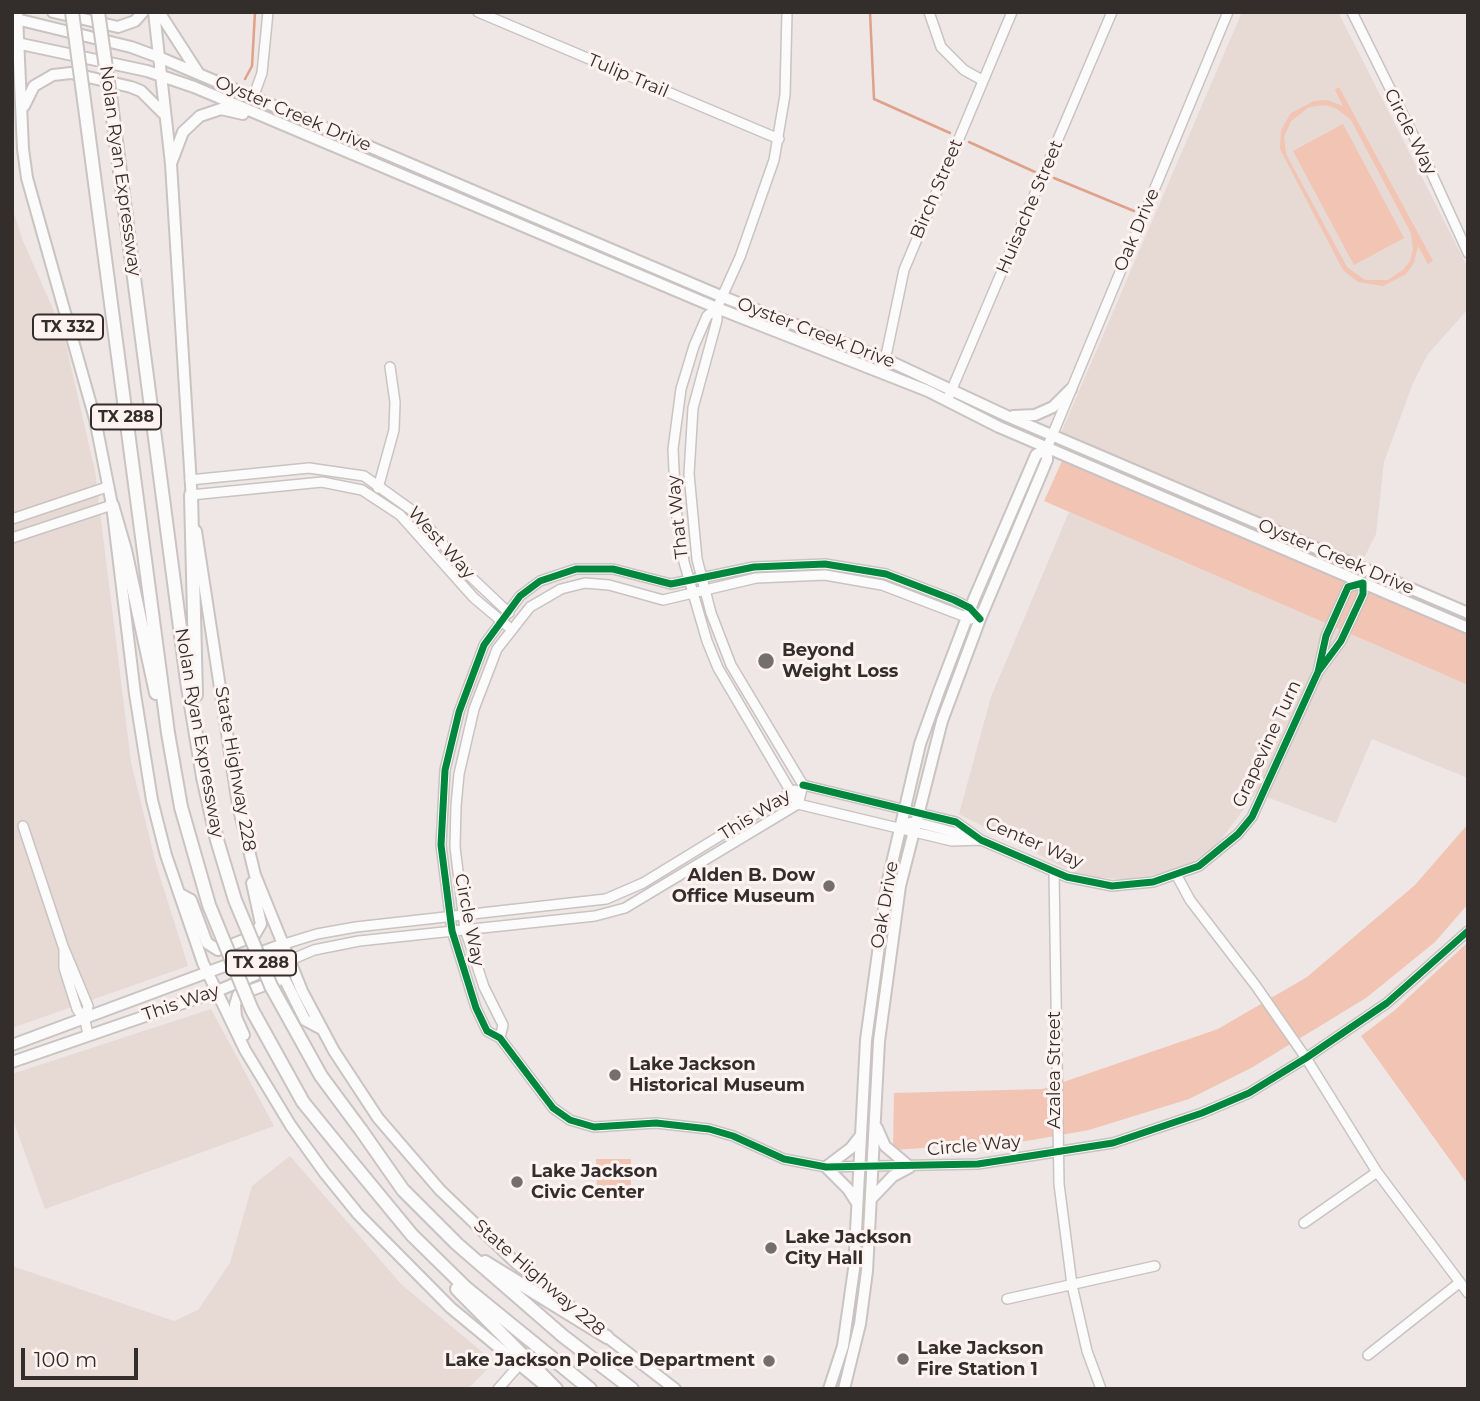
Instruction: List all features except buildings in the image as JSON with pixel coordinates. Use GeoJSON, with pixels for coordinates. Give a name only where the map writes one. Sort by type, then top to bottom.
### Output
{"type":"FeatureCollection","features":[{"type":"Feature","properties":{"kind":"highway","name":"Nolan Ryan Expressway"},"geometry":{"type":"LineString","coordinates":[[72,12],[168,733],[177,786],[209,905],[252,1010],[303,1102],[412,1235],[466,1288],[590,1389]]}},
{"type":"Feature","properties":{"kind":"highway","name":"Nolan Ryan Expressway"},"geometry":{"type":"LineString","coordinates":[[98,12],[203,777],[217,840],[236,900],[271,986],[320,1076],[403,1190],[457,1244],[563,1336],[632,1389]]}},
{"type":"Feature","properties":{"kind":"highway"},"geometry":{"type":"LineString","coordinates":[[191,495],[197,734]]}},
{"type":"Feature","properties":{"kind":"highway"},"geometry":{"type":"LineString","coordinates":[[112,505],[168,733]]}},
{"type":"Feature","properties":{"kind":"highway"},"geometry":{"type":"LineString","coordinates":[[412,1235],[449,1280],[556,1389]]}},
{"type":"Feature","properties":{"kind":"highway"},"geometry":{"type":"LineString","coordinates":[[457,1244],[607,1337]]}},
{"type":"Feature","properties":{"kind":"main road"},"geometry":{"type":"LineString","coordinates":[[53,12],[118,27],[135,21],[143,12]]}},
{"type":"Feature","properties":{"kind":"main road"},"geometry":{"type":"LineString","coordinates":[[157,12],[165,115],[172,164]]}},
{"type":"Feature","properties":{"kind":"main road"},"geometry":{"type":"LineString","coordinates":[[157,12],[199,74]]}},
{"type":"Feature","properties":{"kind":"main road"},"geometry":{"type":"LineString","coordinates":[[16,17],[20,86]]}},
{"type":"Feature","properties":{"kind":"main road","name":"Oyster Creek Drive"},"geometry":{"type":"LineString","coordinates":[[16,17],[131,47],[161,58],[723,297],[885,359],[1052,436],[1468,613]]}},
{"type":"Feature","properties":{"kind":"main road","name":"Oyster Creek Drive"},"geometry":{"type":"LineString","coordinates":[[16,43],[162,75],[262,115],[718,309],[880,371],[1047,448],[1468,628]]}},
{"type":"Feature","properties":{"kind":"main road","name":"TX 332"},"geometry":{"type":"LineString","coordinates":[[12,67],[20,86],[23,149],[34,208],[91,406],[112,505]]}},
{"type":"Feature","properties":{"kind":"main road"},"geometry":{"type":"LineString","coordinates":[[22,117],[26,97],[34,86],[62,73],[141,91],[165,115]]}},
{"type":"Feature","properties":{"kind":"main road"},"geometry":{"type":"LineString","coordinates":[[172,164],[183,132],[200,116],[222,109],[262,115]]}},
{"type":"Feature","properties":{"kind":"main road","name":"State Highway 228"},"geometry":{"type":"LineString","coordinates":[[172,164],[191,495],[237,805],[255,875],[281,946],[320,1028],[378,1118],[440,1190],[515,1262],[675,1389]]}},
{"type":"Feature","properties":{"kind":"main road"},"geometry":{"type":"LineString","coordinates":[[1007,416],[1035,415],[1053,407],[1071,389]]}},
{"type":"Feature","properties":{"kind":"main road","name":"Oak Drive"},"geometry":{"type":"LineString","coordinates":[[830,1384],[845,1334],[854,1269],[865,1052],[878,936],[900,830],[920,744],[968,613],[1036,455],[1047,448]]}},
{"type":"Feature","properties":{"kind":"main road","name":"Oak Drive"},"geometry":{"type":"LineString","coordinates":[[845,1386],[857,1338],[867,1271],[883,998],[900,886],[942,721],[980,619],[1046,460],[1047,448]]}},
{"type":"Feature","properties":{"kind":"main road"},"geometry":{"type":"LineString","coordinates":[[112,505],[143,758],[161,838],[215,992],[245,1050],[291,1126],[358,1214],[451,1308],[549,1389]]}},
{"type":"Feature","properties":{"kind":"main road"},"geometry":{"type":"LineString","coordinates":[[180,894],[191,900],[207,943],[218,950],[254,936],[261,924],[252,883],[255,875]]}},
{"type":"Feature","properties":{"kind":"main road","name":"This Way"},"geometry":{"type":"LineString","coordinates":[[12,1045],[281,946]]}},
{"type":"Feature","properties":{"kind":"main road","name":"This Way"},"geometry":{"type":"LineString","coordinates":[[12,1062],[215,992],[288,961]]}},
{"type":"Feature","properties":{"kind":"main road"},"geometry":{"type":"LineString","coordinates":[[245,1050],[246,1040],[234,1005],[238,995],[284,978],[305,1020],[320,1028]]}},
{"type":"Feature","properties":{"kind":"main road"},"geometry":{"type":"LineString","coordinates":[[872,1198],[893,1177],[910,1167],[885,1146],[875,1122]]}},
{"type":"Feature","properties":{"kind":"main road"},"geometry":{"type":"LineString","coordinates":[[858,1204],[827,1167],[851,1148],[861,1135]]}},
{"type":"Feature","properties":{"kind":"main road"},"geometry":{"type":"LineString","coordinates":[[854,1269],[867,1271]]}},
{"type":"Feature","properties":{"kind":"main road"},"geometry":{"type":"LineString","coordinates":[[845,1334],[857,1338]]}},
{"type":"Feature","properties":{"kind":"main road"},"geometry":{"type":"LineString","coordinates":[[830,1384],[845,1386]]}},
{"type":"Feature","properties":{"kind":"street"},"geometry":{"type":"LineString","coordinates":[[253,98],[262,73],[268,12]]}},
{"type":"Feature","properties":{"kind":"street","name":"Tulip Trail"},"geometry":{"type":"LineString","coordinates":[[478,12],[779,139]]}},
{"type":"Feature","properties":{"kind":"street","name":"That Way"},"geometry":{"type":"LineString","coordinates":[[787,12],[787,67],[779,139],[761,202],[718,309],[718,320],[698,387],[689,437],[689,474],[701,578],[730,665],[803,785]]}},
{"type":"Feature","properties":{"kind":"street"},"geometry":{"type":"LineString","coordinates":[[929,12],[941,47],[964,70],[982,80]]}},
{"type":"Feature","properties":{"kind":"street","name":"Birch Street"},"geometry":{"type":"LineString","coordinates":[[880,371],[904,270],[1012,12]]}},
{"type":"Feature","properties":{"kind":"street","name":"Huisache Street"},"geometry":{"type":"LineString","coordinates":[[947,401],[1112,12]]}},
{"type":"Feature","properties":{"kind":"street","name":"Oak Drive"},"geometry":{"type":"LineString","coordinates":[[1047,448],[1228,12]]}},
{"type":"Feature","properties":{"kind":"street","name":"Circle Way"},"geometry":{"type":"LineString","coordinates":[[1352,12],[1468,253]]}},
{"type":"Feature","properties":{"kind":"street","name":"That Way"},"geometry":{"type":"LineString","coordinates":[[718,309],[707,316],[681,389],[674,474],[679,536],[693,595],[719,668],[792,793]]}},
{"type":"Feature","properties":{"kind":"street"},"geometry":{"type":"LineString","coordinates":[[375,497],[395,423],[390,367]]}},
{"type":"Feature","properties":{"kind":"street"},"geometry":{"type":"LineString","coordinates":[[681,389],[698,387]]}},
{"type":"Feature","properties":{"kind":"street"},"geometry":{"type":"LineString","coordinates":[[322,482],[324,469]]}},
{"type":"Feature","properties":{"kind":"street","name":"West Way"},"geometry":{"type":"LineString","coordinates":[[190,480],[324,469],[364,476],[379,484],[417,514],[470,576],[518,620]]}},
{"type":"Feature","properties":{"kind":"street"},"geometry":{"type":"LineString","coordinates":[[247,475],[248,488]]}},
{"type":"Feature","properties":{"kind":"street","name":"West Way"},"geometry":{"type":"LineString","coordinates":[[191,495],[322,482],[350,485],[375,497],[410,524],[474,598],[511,629]]}},
{"type":"Feature","properties":{"kind":"street"},"geometry":{"type":"LineString","coordinates":[[12,519],[107,487]]}},
{"type":"Feature","properties":{"kind":"street"},"geometry":{"type":"LineString","coordinates":[[77,497],[86,504],[83,514]]}},
{"type":"Feature","properties":{"kind":"street"},"geometry":{"type":"LineString","coordinates":[[12,538],[112,505]]}},
{"type":"Feature","properties":{"kind":"street"},"geometry":{"type":"LineString","coordinates":[[410,524],[417,514]]}},
{"type":"Feature","properties":{"kind":"street","name":"Circle Way"},"geometry":{"type":"LineString","coordinates":[[980,619],[886,575],[846,566],[783,564],[664,584],[613,569],[576,569],[551,576],[529,587],[507,611],[484,645],[458,712],[445,770],[441,845],[452,931],[476,1007],[487,1031],[500,1038],[559,1113],[577,1123],[607,1128],[648,1123],[693,1126],[733,1136],[784,1159],[827,1167],[978,1164],[1113,1143],[1176,1123],[1249,1093],[1387,1003],[1468,931]]}},
{"type":"Feature","properties":{"kind":"street","name":"Circle Way"},"geometry":{"type":"LineString","coordinates":[[500,1038],[503,1025],[484,988],[465,929],[455,847],[459,774],[474,709],[498,649],[530,607],[550,593],[585,583],[609,585],[663,600],[693,595],[741,581],[784,575],[844,577],[882,585],[968,613]]}},
{"type":"Feature","properties":{"kind":"street","name":"Grapevine Turn"},"geometry":{"type":"LineString","coordinates":[[1177,877],[1221,850],[1252,817],[1318,672],[1326,636],[1348,587],[1363,583],[1363,594],[1341,641],[1318,672]]}},
{"type":"Feature","properties":{"kind":"street","name":"This Way"},"geometry":{"type":"LineString","coordinates":[[281,946],[341,929],[587,903],[623,894],[803,785]]}},
{"type":"Feature","properties":{"kind":"street","name":"This Way"},"geometry":{"type":"LineString","coordinates":[[288,961],[314,950],[350,942],[595,916],[625,908],[798,804],[803,785]]}},
{"type":"Feature","properties":{"kind":"street","name":"Center Way"},"geometry":{"type":"LineString","coordinates":[[803,785],[905,809],[915,823],[952,841],[981,840]]}},
{"type":"Feature","properties":{"kind":"street"},"geometry":{"type":"LineString","coordinates":[[792,793],[798,804]]}},
{"type":"Feature","properties":{"kind":"street","name":"Center Way"},"geometry":{"type":"LineString","coordinates":[[798,804],[900,830],[915,823],[956,822],[981,840],[1054,872],[1112,886],[1153,883],[1177,877]]}},
{"type":"Feature","properties":{"kind":"street"},"geometry":{"type":"LineString","coordinates":[[23,826],[64,946],[89,1006],[85,1020],[88,1035]]}},
{"type":"Feature","properties":{"kind":"street","name":"Azalea Street"},"geometry":{"type":"LineString","coordinates":[[1054,872],[1056,1153],[1072,1285],[1087,1351],[1101,1389]]}},
{"type":"Feature","properties":{"kind":"street"},"geometry":{"type":"LineString","coordinates":[[1177,877],[1190,900],[1256,986],[1306,1058],[1377,1172],[1468,1293]]}},
{"type":"Feature","properties":{"kind":"street"},"geometry":{"type":"LineString","coordinates":[[1304,1223],[1377,1172]]}},
{"type":"Feature","properties":{"kind":"street"},"geometry":{"type":"LineString","coordinates":[[1007,1298],[1154,1266]]}},
{"type":"Feature","properties":{"kind":"street"},"geometry":{"type":"LineString","coordinates":[[1368,1355],[1459,1283]]}},
{"type":"Feature","properties":{"kind":"street"},"geometry":{"type":"LineString","coordinates":[[498,1389],[520,1364]]}},
{"type":"Feature","properties":{"kind":"shaded area"},"geometry":{"type":"Polygon","coordinates":[[[1242,12],[1338,12],[1468,268],[1468,309],[1428,354],[1413,383],[1384,462],[1376,534],[1364,558],[1358,561],[1061,433],[1242,12]]]}},
{"type":"Feature","properties":{"kind":"shaded area"},"geometry":{"type":"Polygon","coordinates":[[[1339,87],[1433,261],[1428,264],[1418,246],[1414,263],[1406,274],[1383,286],[1358,282],[1343,270],[1280,149],[1281,130],[1291,113],[1314,101],[1327,100],[1343,106],[1335,90],[1339,87]],[[1326,105],[1309,107],[1291,121],[1284,137],[1286,154],[1347,267],[1365,280],[1388,280],[1403,270],[1410,261],[1413,250],[1411,233],[1351,120],[1337,109],[1326,105]]]}},
{"type":"Feature","properties":{"kind":"shaded area"},"geometry":{"type":"Polygon","coordinates":[[[1343,124],[1404,238],[1354,265],[1293,151],[1343,124]]]}},
{"type":"Feature","properties":{"kind":"shaded area"},"geometry":{"type":"Polygon","coordinates":[[[12,207],[23,241],[63,332],[95,471],[131,762],[156,864],[188,966],[12,1028],[12,207]]]}},
{"type":"Feature","properties":{"kind":"shaded area"},"geometry":{"type":"Polygon","coordinates":[[[1062,461],[1468,634],[1468,685],[1044,501],[1062,461]]]}},
{"type":"Feature","properties":{"kind":"shaded area"},"geometry":{"type":"Polygon","coordinates":[[[1069,512],[1468,685],[1468,778],[1372,739],[1336,823],[1256,793],[1214,849],[1183,867],[1134,880],[1081,876],[959,814],[991,697],[1069,512]]]}},
{"type":"Feature","properties":{"kind":"shaded area"},"geometry":{"type":"Polygon","coordinates":[[[1468,824],[1468,904],[1435,942],[1366,998],[1251,1068],[1189,1099],[1089,1130],[1026,1141],[893,1150],[894,1093],[1043,1089],[1218,1029],[1307,977],[1415,885],[1468,824]]]}},
{"type":"Feature","properties":{"kind":"shaded area"},"geometry":{"type":"Polygon","coordinates":[[[1468,942],[1468,1185],[1361,1036],[1395,1010],[1468,942]]]}},
{"type":"Feature","properties":{"kind":"shaded area"},"geometry":{"type":"Polygon","coordinates":[[[211,1009],[274,1126],[45,1209],[12,1117],[12,1074],[211,1009]]]}},
{"type":"Feature","properties":{"kind":"shaded area"},"geometry":{"type":"Polygon","coordinates":[[[290,1156],[401,1284],[494,1362],[468,1389],[12,1389],[12,1266],[174,1321],[198,1310],[230,1263],[252,1186],[290,1156]]]}},
{"type":"Feature","properties":{"kind":"shaded area"},"geometry":{"type":"Polygon","coordinates":[[[596,1159],[631,1159],[631,1194],[597,1194],[596,1159]]]}},
{"type":"Feature","properties":{"kind":"waterway"},"geometry":{"type":"LineString","coordinates":[[245,79],[252,66],[255,12]]}},
{"type":"Feature","properties":{"kind":"waterway"},"geometry":{"type":"LineString","coordinates":[[870,12],[874,99],[950,133]]}},
{"type":"Feature","properties":{"kind":"waterway"},"geometry":{"type":"LineString","coordinates":[[969,142],[1035,172]]}},
{"type":"Feature","properties":{"kind":"waterway"},"geometry":{"type":"LineString","coordinates":[[1054,178],[1134,211]]}},
{"type":"Feature","properties":{"kind":"cycle path"},"geometry":{"type":"LineString","coordinates":[[980,619],[970,608],[954,600],[886,574],[825,564],[754,567],[671,584],[613,569],[576,569],[540,581],[520,596],[484,645],[459,712],[445,770],[441,845],[452,931],[476,1008],[487,1031],[500,1038],[553,1108],[570,1120],[594,1127],[656,1123],[709,1129],[733,1136],[784,1159],[826,1167],[978,1164],[1113,1143],[1202,1113],[1249,1093],[1387,1003],[1468,931]]}},
{"type":"Feature","properties":{"kind":"cycle path"},"geometry":{"type":"LineString","coordinates":[[803,785],[956,822],[981,840],[1067,877],[1112,886],[1153,882],[1199,866],[1238,834],[1252,817],[1318,672],[1326,636],[1348,587],[1363,583],[1363,594],[1341,641],[1318,672]]}},
{"type":"Feature","properties":{"kind":"place","name":"Beyond Weight Loss"},"geometry":{"type":"Point","coordinates":[766,661]}},
{"type":"Feature","properties":{"kind":"place","name":"Alden B. Dow Office Museum"},"geometry":{"type":"Point","coordinates":[829,886]}},
{"type":"Feature","properties":{"kind":"place","name":"Lake Jackson Historical Museum"},"geometry":{"type":"Point","coordinates":[615,1075]}},
{"type":"Feature","properties":{"kind":"place","name":"Lake Jackson Civic Center"},"geometry":{"type":"Point","coordinates":[517,1182]}},
{"type":"Feature","properties":{"kind":"place","name":"Lake Jackson City Hall"},"geometry":{"type":"Point","coordinates":[771,1248]}},
{"type":"Feature","properties":{"kind":"place","name":"Lake Jackson Fire Station 1"},"geometry":{"type":"Point","coordinates":[903,1359]}},
{"type":"Feature","properties":{"kind":"place","name":"Lake Jackson Police Department"},"geometry":{"type":"Point","coordinates":[769,1361]}}]}
